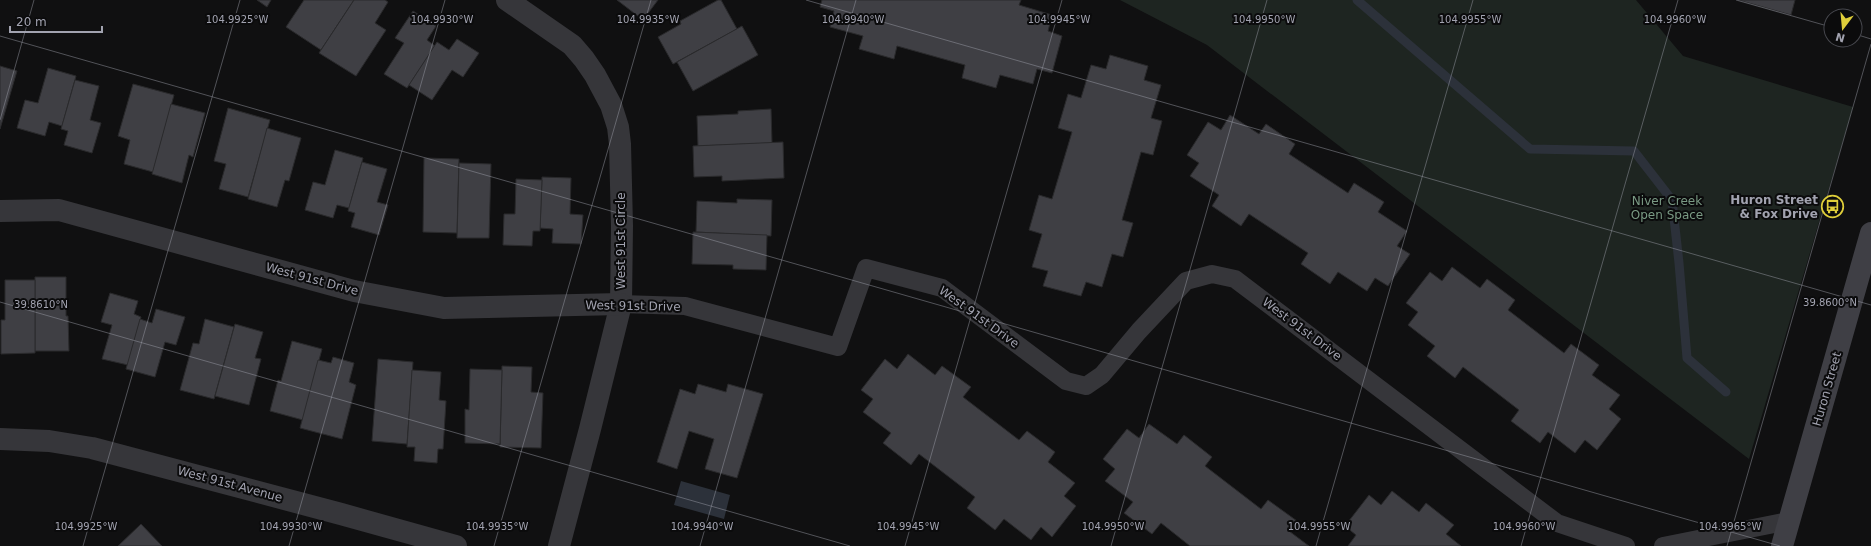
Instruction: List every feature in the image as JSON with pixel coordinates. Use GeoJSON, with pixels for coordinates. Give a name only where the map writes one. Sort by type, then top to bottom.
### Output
{"type":"FeatureCollection","features":[{"type":"Feature","properties":{"kind":"main road","name":"Huron Street"},"geometry":{"type":"LineString","coordinates":[[1782,546],[1871,233]]}},
{"type":"Feature","properties":{"kind":"street","name":"West 91st Circle"},"geometry":{"type":"LineString","coordinates":[[507,0],[572,45],[584,58],[596,75],[611,105],[618,127],[620,144],[622,226],[621,304],[559,546]]}},
{"type":"Feature","properties":{"kind":"street","name":"West 91st Drive"},"geometry":{"type":"LineString","coordinates":[[0,211],[59,210],[354,291],[444,308],[621,304]]}},
{"type":"Feature","properties":{"kind":"street","name":"West 91st Avenue"},"geometry":{"type":"LineString","coordinates":[[0,439],[49,440],[92,448],[342,514],[456,546]]}},
{"type":"Feature","properties":{"kind":"lane","name":"West 91st Drive"},"geometry":{"type":"LineString","coordinates":[[621,304],[685,306],[838,347],[866,268],[942,288],[1066,380],[1086,386],[1102,375],[1139,331],[1186,281],[1212,274],[1235,279],[1557,523],[1626,546]]}},
{"type":"Feature","properties":{"kind":"lane"},"geometry":{"type":"LineString","coordinates":[[1663,546],[1789,521]]}},
{"type":"Feature","properties":{"kind":"green space","name":"Niver Creek Open Space"},"geometry":{"type":"Polygon","coordinates":[[[1120,0],[1636,0],[1683,56],[1853,107],[1749,459],[1207,45],[1120,0]]]}},
{"type":"Feature","properties":{"kind":"shaded area"},"geometry":{"type":"Polygon","coordinates":[[[681,481],[730,495],[724,519],[674,505],[681,481]]]}},
{"type":"Feature","properties":{"kind":"building"},"geometry":{"type":"Polygon","coordinates":[[[257,0],[271,0],[267,7],[257,0]]]}},
{"type":"Feature","properties":{"kind":"building"},"geometry":{"type":"Polygon","coordinates":[[[304,0],[354,0],[321,50],[286,27],[304,0]]]}},
{"type":"Feature","properties":{"kind":"building"},"geometry":{"type":"Polygon","coordinates":[[[354,0],[385,0],[388,2],[375,23],[386,30],[356,76],[319,53],[354,0]]]}},
{"type":"Feature","properties":{"kind":"building"},"geometry":{"type":"Polygon","coordinates":[[[617,0],[658,0],[643,20],[617,0]]]}},
{"type":"Feature","properties":{"kind":"building"},"geometry":{"type":"Polygon","coordinates":[[[718,0],[721,0],[737,29],[673,64],[658,37],[681,24],[680,21],[718,0]]]}},
{"type":"Feature","properties":{"kind":"building"},"geometry":{"type":"Polygon","coordinates":[[[822,0],[1021,0],[1019,5],[1052,15],[1048,31],[1062,36],[1052,73],[1037,69],[1033,84],[1000,75],[996,88],[962,78],[965,65],[897,46],[894,59],[859,49],[863,36],[830,27],[834,11],[820,7],[822,0]]]}},
{"type":"Feature","properties":{"kind":"building"},"geometry":{"type":"Polygon","coordinates":[[[1738,0],[1795,0],[1791,15],[1738,0]]]}},
{"type":"Feature","properties":{"kind":"building"},"geometry":{"type":"Polygon","coordinates":[[[413,11],[436,26],[427,40],[435,46],[407,88],[384,74],[404,43],[395,38],[413,11]]]}},
{"type":"Feature","properties":{"kind":"building"},"geometry":{"type":"Polygon","coordinates":[[[742,26],[758,55],[693,91],[677,62],[742,26]]]}},
{"type":"Feature","properties":{"kind":"building"},"geometry":{"type":"Polygon","coordinates":[[[457,39],[479,53],[463,77],[452,70],[432,100],[409,85],[437,42],[449,50],[457,39]]]}},
{"type":"Feature","properties":{"kind":"building"},"geometry":{"type":"Polygon","coordinates":[[[1110,55],[1148,66],[1144,80],[1161,85],[1151,118],[1162,121],[1153,155],[1141,152],[1122,220],[1133,223],[1123,257],[1112,254],[1102,287],[1086,282],[1081,296],[1043,286],[1048,271],[1032,267],[1042,234],[1029,230],[1039,195],[1052,199],[1072,132],[1058,128],[1068,94],[1081,98],[1091,65],[1106,69],[1110,55]]]}},
{"type":"Feature","properties":{"kind":"building"},"geometry":{"type":"Polygon","coordinates":[[[0,66],[17,71],[0,129],[0,66]]]}},
{"type":"Feature","properties":{"kind":"building"},"geometry":{"type":"Polygon","coordinates":[[[48,68],[76,76],[62,126],[49,122],[45,136],[17,128],[25,100],[38,103],[48,68]]]}},
{"type":"Feature","properties":{"kind":"building"},"geometry":{"type":"Polygon","coordinates":[[[75,80],[99,86],[90,120],[101,123],[92,153],[64,145],[68,131],[61,129],[75,80]]]}},
{"type":"Feature","properties":{"kind":"building"},"geometry":{"type":"Polygon","coordinates":[[[133,84],[174,95],[153,172],[124,164],[130,140],[118,136],[133,84]]]}},
{"type":"Feature","properties":{"kind":"building"},"geometry":{"type":"Polygon","coordinates":[[[171,104],[205,113],[193,157],[189,155],[182,183],[152,174],[171,104]]]}},
{"type":"Feature","properties":{"kind":"building"},"geometry":{"type":"Polygon","coordinates":[[[228,108],[270,120],[248,197],[219,189],[226,164],[214,161],[228,108]]]}},
{"type":"Feature","properties":{"kind":"building"},"geometry":{"type":"Polygon","coordinates":[[[771,109],[772,143],[698,146],[697,116],[738,114],[738,111],[771,109]]]}},
{"type":"Feature","properties":{"kind":"building"},"geometry":{"type":"Polygon","coordinates":[[[1230,115],[1259,134],[1266,124],[1295,144],[1289,154],[1348,193],[1354,183],[1384,202],[1378,212],[1407,231],[1397,246],[1410,254],[1388,286],[1375,278],[1367,291],[1338,272],[1330,284],[1301,264],[1308,253],[1249,214],[1241,226],[1212,206],[1219,195],[1190,176],[1199,163],[1187,155],[1208,122],[1221,130],[1230,115]]]}},
{"type":"Feature","properties":{"kind":"building"},"geometry":{"type":"Polygon","coordinates":[[[267,128],[301,138],[289,181],[285,180],[277,207],[248,199],[267,128]]]}},
{"type":"Feature","properties":{"kind":"building"},"geometry":{"type":"Polygon","coordinates":[[[783,142],[784,178],[722,181],[722,176],[694,177],[693,146],[783,142]]]}},
{"type":"Feature","properties":{"kind":"building"},"geometry":{"type":"Polygon","coordinates":[[[335,150],[363,158],[349,208],[337,205],[333,218],[305,210],[313,182],[325,185],[335,150]]]}},
{"type":"Feature","properties":{"kind":"building"},"geometry":{"type":"Polygon","coordinates":[[[424,158],[459,159],[457,233],[423,232],[424,158]]]}},
{"type":"Feature","properties":{"kind":"building"},"geometry":{"type":"Polygon","coordinates":[[[362,162],[387,169],[377,202],[388,205],[379,235],[351,227],[355,213],[348,211],[362,162]]]}},
{"type":"Feature","properties":{"kind":"building"},"geometry":{"type":"Polygon","coordinates":[[[459,163],[491,164],[489,238],[457,238],[459,163]]]}},
{"type":"Feature","properties":{"kind":"building"},"geometry":{"type":"Polygon","coordinates":[[[542,177],[571,178],[570,214],[583,215],[581,244],[552,243],[553,229],[540,228],[542,177]]]}},
{"type":"Feature","properties":{"kind":"building"},"geometry":{"type":"Polygon","coordinates":[[[516,179],[542,180],[540,231],[533,231],[532,246],[503,245],[504,214],[515,214],[516,179]]]}},
{"type":"Feature","properties":{"kind":"building"},"geometry":{"type":"Polygon","coordinates":[[[737,199],[772,200],[771,236],[696,232],[697,201],[737,203],[737,199]]]}},
{"type":"Feature","properties":{"kind":"building"},"geometry":{"type":"Polygon","coordinates":[[[693,232],[767,235],[766,270],[733,269],[733,265],[692,264],[693,232]]]}},
{"type":"Feature","properties":{"kind":"building"},"geometry":{"type":"Polygon","coordinates":[[[1452,267],[1480,288],[1487,279],[1515,300],[1508,310],[1564,353],[1571,344],[1599,365],[1592,375],[1620,395],[1609,409],[1621,419],[1597,450],[1585,440],[1575,453],[1548,432],[1540,443],[1511,421],[1519,410],[1463,367],[1455,378],[1427,356],[1435,346],[1408,325],[1418,312],[1406,303],[1430,272],[1442,281],[1452,267]]]}},
{"type":"Feature","properties":{"kind":"building"},"geometry":{"type":"Polygon","coordinates":[[[35,277],[66,277],[66,316],[68,316],[69,351],[35,351],[35,277]]]}},
{"type":"Feature","properties":{"kind":"building"},"geometry":{"type":"Polygon","coordinates":[[[5,280],[35,280],[35,353],[1,354],[1,320],[5,320],[5,280]]]}},
{"type":"Feature","properties":{"kind":"building"},"geometry":{"type":"Polygon","coordinates":[[[110,293],[138,301],[134,314],[141,317],[128,365],[102,359],[112,325],[101,322],[110,293]]]}},
{"type":"Feature","properties":{"kind":"building"},"geometry":{"type":"Polygon","coordinates":[[[156,309],[185,317],[176,345],[165,342],[155,377],[126,369],[140,319],[152,323],[156,309]]]}},
{"type":"Feature","properties":{"kind":"building"},"geometry":{"type":"Polygon","coordinates":[[[205,319],[234,327],[214,399],[180,390],[193,343],[199,344],[205,319]]]}},
{"type":"Feature","properties":{"kind":"building"},"geometry":{"type":"Polygon","coordinates":[[[235,324],[263,332],[255,358],[261,359],[249,405],[215,396],[235,324]]]}},
{"type":"Feature","properties":{"kind":"building"},"geometry":{"type":"Polygon","coordinates":[[[292,341],[322,349],[303,420],[270,411],[278,380],[281,381],[292,341]]]}},
{"type":"Feature","properties":{"kind":"building"},"geometry":{"type":"Polygon","coordinates":[[[908,354],[935,375],[942,366],[971,387],[963,397],[1019,440],[1027,431],[1055,452],[1048,462],[1075,483],[1064,496],[1076,506],[1052,537],[1041,527],[1031,540],[1004,519],[995,530],[967,508],[975,497],[919,454],[911,465],[883,443],[891,433],[863,412],[873,399],[861,390],[885,359],[897,369],[908,354]]]}},
{"type":"Feature","properties":{"kind":"building"},"geometry":{"type":"Polygon","coordinates":[[[333,357],[354,363],[349,382],[356,385],[342,439],[300,428],[318,360],[331,363],[333,357]]]}},
{"type":"Feature","properties":{"kind":"building"},"geometry":{"type":"Polygon","coordinates":[[[378,359],[413,362],[407,444],[372,441],[378,359]]]}},
{"type":"Feature","properties":{"kind":"building"},"geometry":{"type":"Polygon","coordinates":[[[502,366],[532,367],[531,392],[543,393],[541,448],[500,447],[502,366]]]}},
{"type":"Feature","properties":{"kind":"building"},"geometry":{"type":"Polygon","coordinates":[[[470,369],[502,370],[500,444],[465,443],[465,409],[469,410],[470,369]]]}},
{"type":"Feature","properties":{"kind":"building"},"geometry":{"type":"Polygon","coordinates":[[[412,370],[441,372],[439,400],[446,401],[443,449],[438,449],[437,463],[414,461],[415,447],[407,447],[412,370]]]}},
{"type":"Feature","properties":{"kind":"building"},"geometry":{"type":"Polygon","coordinates":[[[698,384],[726,392],[728,384],[763,394],[737,478],[705,469],[714,439],[689,431],[677,469],[657,462],[680,389],[695,394],[698,384]]]}},
{"type":"Feature","properties":{"kind":"building"},"geometry":{"type":"Polygon","coordinates":[[[1149,424],[1177,444],[1184,435],[1212,457],[1205,466],[1261,509],[1268,500],[1297,521],[1289,531],[1309,546],[1190,546],[1161,523],[1152,534],[1124,513],[1133,502],[1105,481],[1115,469],[1103,459],[1127,429],[1139,438],[1149,424]]]}},
{"type":"Feature","properties":{"kind":"building"},"geometry":{"type":"Polygon","coordinates":[[[1392,491],[1419,512],[1426,503],[1454,525],[1446,534],[1461,546],[1348,546],[1356,535],[1345,526],[1369,495],[1381,505],[1392,491]]]}},
{"type":"Feature","properties":{"kind":"building"},"geometry":{"type":"Polygon","coordinates":[[[141,524],[162,546],[118,546],[141,524]]]}},
{"type":"Feature","properties":{"kind":"waterway"},"geometry":{"type":"LineString","coordinates":[[1357,0],[1530,149],[1634,151],[1672,200],[1687,358],[1726,392]]}},
{"type":"Feature","properties":{"kind":"place","name":"Huron Street & Fox Drive"},"geometry":{"type":"Point","coordinates":[1833,207]}}]}
